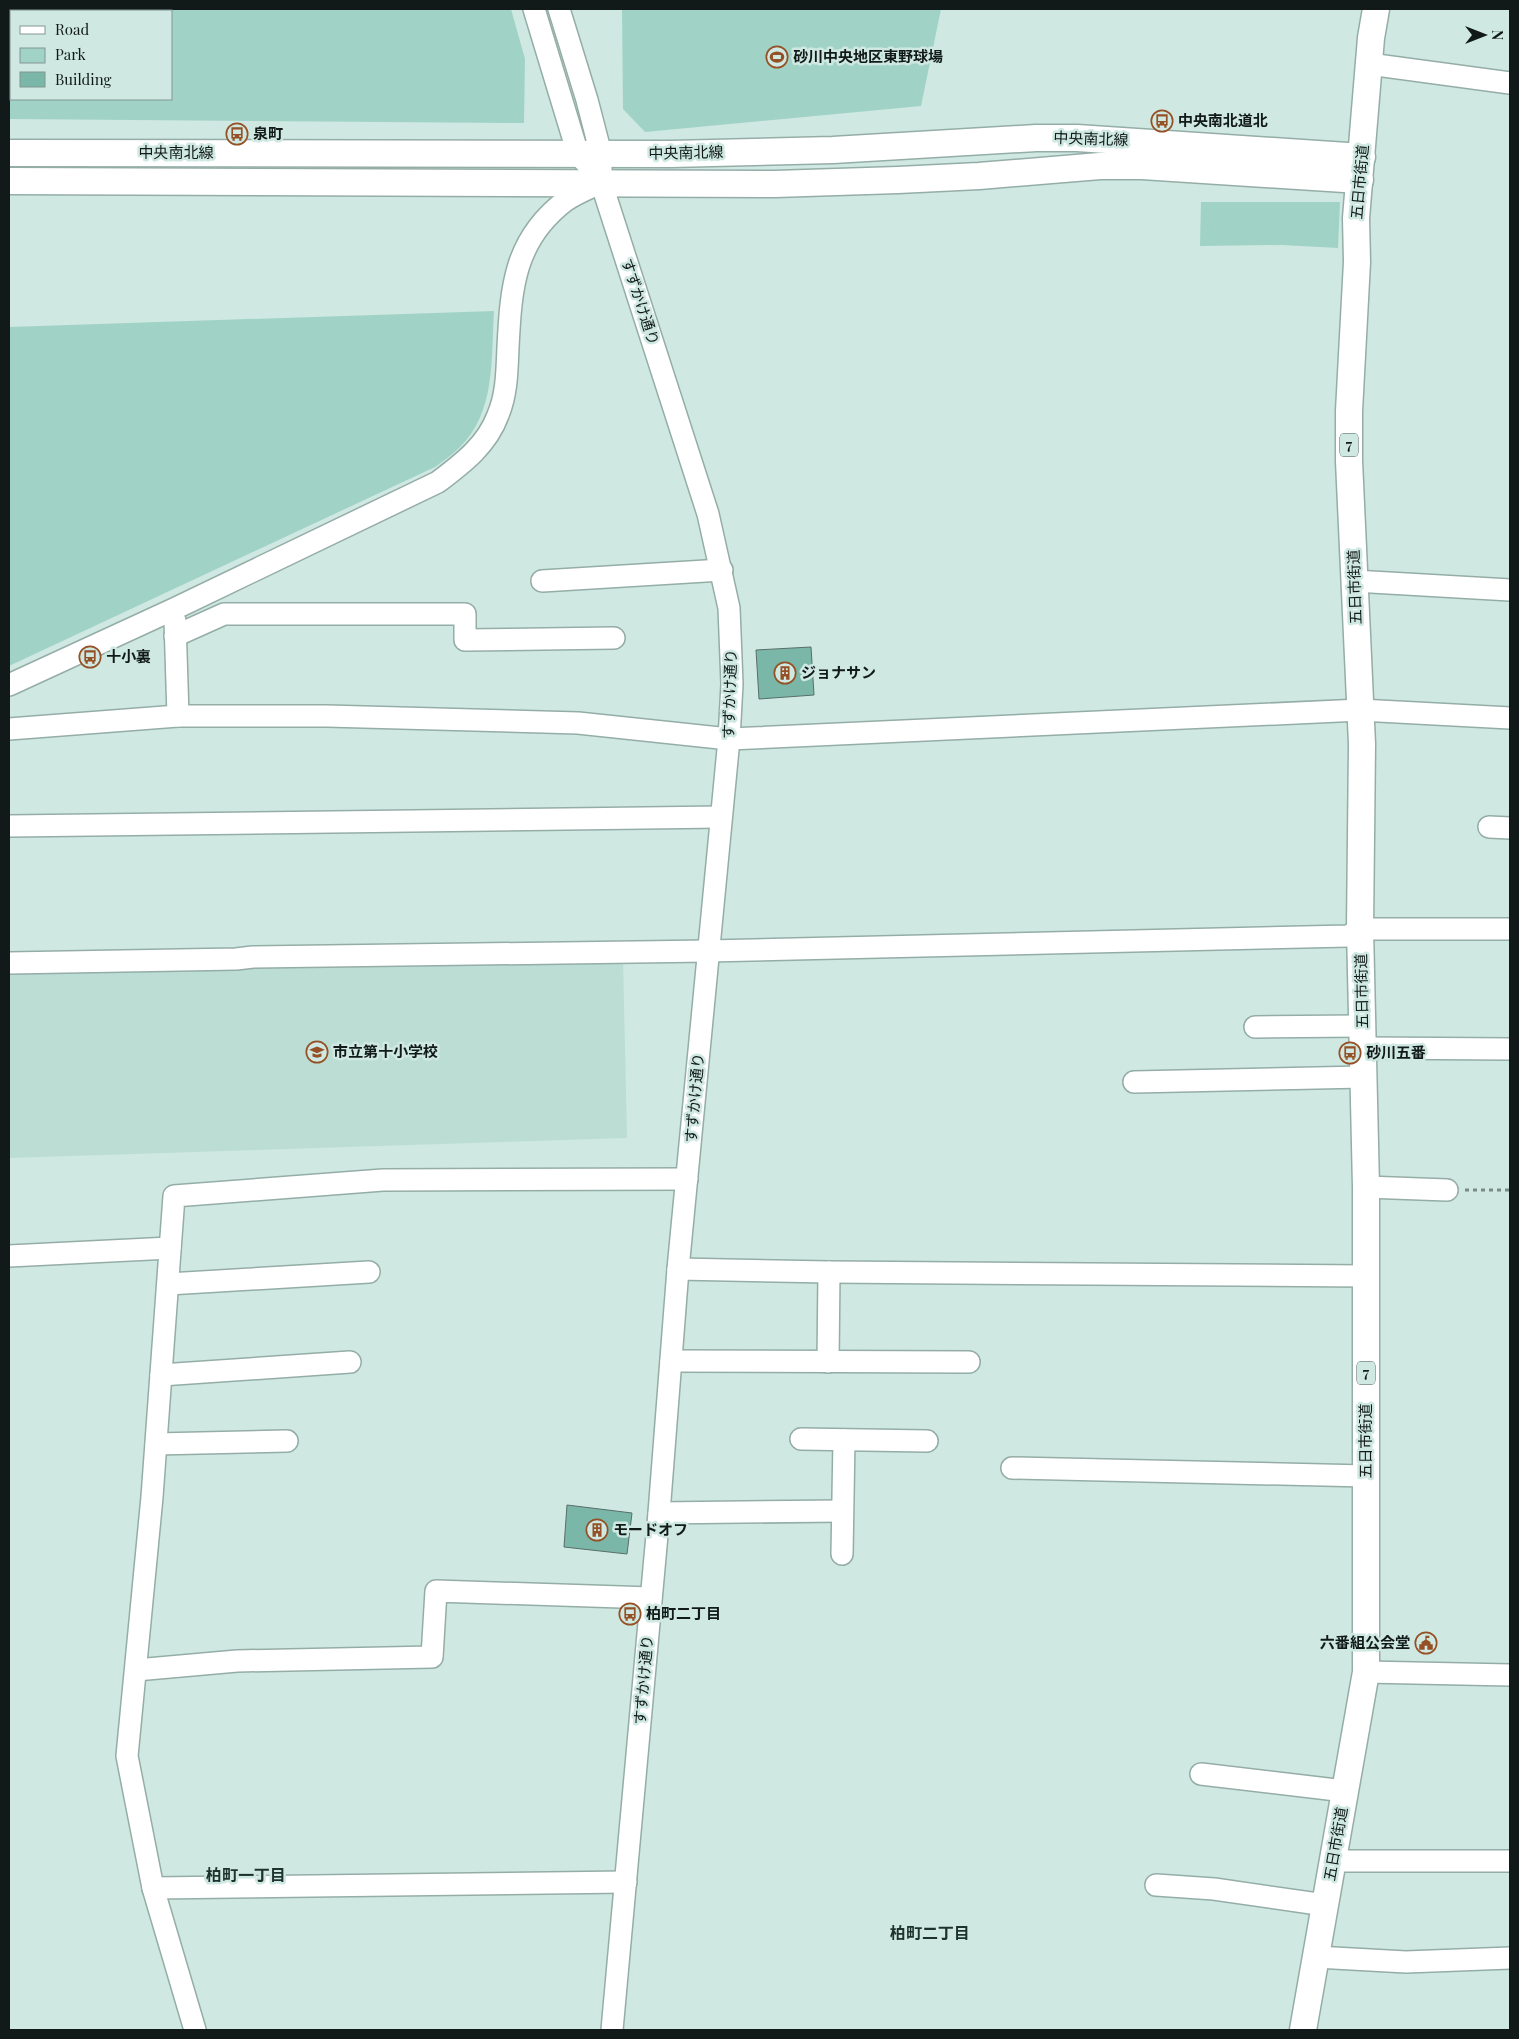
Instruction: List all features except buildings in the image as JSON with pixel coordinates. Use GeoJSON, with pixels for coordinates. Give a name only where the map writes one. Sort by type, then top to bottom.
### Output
{"type":"FeatureCollection","features":[{"type":"Feature","properties":{"kind":"main road","name":"五日市街道"},"geometry":{"type":"LineString","coordinates":[[1303,2030],[1366,1672],[1366,1188],[1360,929],[1360,710],[1349,411],[1356,278],[1356,218],[1375,9]]}},
{"type":"Feature","properties":{"kind":"main road","name":"中央南北線"},"geometry":{"type":"LineString","coordinates":[[9,153],[590,154],[833,150],[1036,138],[1077,138],[1361,168]]}},
{"type":"Feature","properties":{"kind":"main road","name":"中央南北線"},"geometry":{"type":"LineString","coordinates":[[9,180],[776,184],[979,176],[1100,166],[1361,168]]}},
{"type":"Feature","properties":{"kind":"street"},"geometry":{"type":"LineString","coordinates":[[9,685],[174,609],[438,482],[466,461],[484,440],[498,415],[505,390],[512,292],[518,265],[526,244],[544,219],[566,200],[601,182],[534,9]]}},
{"type":"Feature","properties":{"kind":"street"},"geometry":{"type":"LineString","coordinates":[[559,9],[587,100],[590,154]]}},
{"type":"Feature","properties":{"kind":"street"},"geometry":{"type":"LineString","coordinates":[[1369,64],[1510,83]]}},
{"type":"Feature","properties":{"kind":"street","name":"すずかけ通り"},"geometry":{"type":"LineString","coordinates":[[601,182],[708,514],[729,608],[732,645],[729,739],[678,1269],[659,1512],[612,2030]]}},
{"type":"Feature","properties":{"kind":"street"},"geometry":{"type":"LineString","coordinates":[[542,581],[722,570]]}},
{"type":"Feature","properties":{"kind":"street"},"geometry":{"type":"LineString","coordinates":[[1354,581],[1510,590]]}},
{"type":"Feature","properties":{"kind":"street"},"geometry":{"type":"LineString","coordinates":[[174,609],[178,716]]}},
{"type":"Feature","properties":{"kind":"street"},"geometry":{"type":"LineString","coordinates":[[175,636],[224,614],[466,614],[466,640],[614,638]]}},
{"type":"Feature","properties":{"kind":"street"},"geometry":{"type":"LineString","coordinates":[[9,729],[178,716],[327,716],[578,723],[729,739],[1360,710],[1510,718]]}},
{"type":"Feature","properties":{"kind":"street"},"geometry":{"type":"LineString","coordinates":[[9,826],[721,817]]}},
{"type":"Feature","properties":{"kind":"street"},"geometry":{"type":"LineString","coordinates":[[1489,827],[1510,828]]}},
{"type":"Feature","properties":{"kind":"street"},"geometry":{"type":"LineString","coordinates":[[9,963],[253,957],[708,951],[1348,936],[1360,929],[1510,929]]}},
{"type":"Feature","properties":{"kind":"street"},"geometry":{"type":"LineString","coordinates":[[1255,1027],[1510,1049]]}},
{"type":"Feature","properties":{"kind":"street"},"geometry":{"type":"LineString","coordinates":[[1134,1082],[1364,1077]]}},
{"type":"Feature","properties":{"kind":"street"},"geometry":{"type":"LineString","coordinates":[[195,2030],[153,1888],[126,1756],[136,1670],[156,1444],[174,1196],[384,1180],[687,1179]]}},
{"type":"Feature","properties":{"kind":"street"},"geometry":{"type":"LineString","coordinates":[[1366,1188],[1447,1190]]}},
{"type":"Feature","properties":{"kind":"street"},"geometry":{"type":"LineString","coordinates":[[9,1256],[170,1248]]}},
{"type":"Feature","properties":{"kind":"street"},"geometry":{"type":"LineString","coordinates":[[678,1269],[1366,1276]]}},
{"type":"Feature","properties":{"kind":"street"},"geometry":{"type":"LineString","coordinates":[[168,1284],[369,1272]]}},
{"type":"Feature","properties":{"kind":"street"},"geometry":{"type":"LineString","coordinates":[[828,1362],[829,1272]]}},
{"type":"Feature","properties":{"kind":"street"},"geometry":{"type":"LineString","coordinates":[[671,1361],[969,1362]]}},
{"type":"Feature","properties":{"kind":"street"},"geometry":{"type":"LineString","coordinates":[[161,1375],[350,1362]]}},
{"type":"Feature","properties":{"kind":"street"},"geometry":{"type":"LineString","coordinates":[[801,1439],[927,1441]]}},
{"type":"Feature","properties":{"kind":"street"},"geometry":{"type":"LineString","coordinates":[[842,1554],[844,1440]]}},
{"type":"Feature","properties":{"kind":"street"},"geometry":{"type":"LineString","coordinates":[[156,1444],[287,1441]]}},
{"type":"Feature","properties":{"kind":"street"},"geometry":{"type":"LineString","coordinates":[[1012,1468],[1366,1476]]}},
{"type":"Feature","properties":{"kind":"street"},"geometry":{"type":"LineString","coordinates":[[659,1512],[842,1511]]}},
{"type":"Feature","properties":{"kind":"street"},"geometry":{"type":"LineString","coordinates":[[136,1670],[237,1661],[432,1657],[436,1591],[651,1598]]}},
{"type":"Feature","properties":{"kind":"street"},"geometry":{"type":"LineString","coordinates":[[1366,1672],[1510,1675]]}},
{"type":"Feature","properties":{"kind":"street"},"geometry":{"type":"LineString","coordinates":[[1201,1774],[1345,1791]]}},
{"type":"Feature","properties":{"kind":"street"},"geometry":{"type":"LineString","coordinates":[[1332,1860],[1510,1861]]}},
{"type":"Feature","properties":{"kind":"street"},"geometry":{"type":"LineString","coordinates":[[153,1888],[626,1882]]}},
{"type":"Feature","properties":{"kind":"street"},"geometry":{"type":"LineString","coordinates":[[1156,1885],[1214,1888],[1325,1905]]}},
{"type":"Feature","properties":{"kind":"street"},"geometry":{"type":"LineString","coordinates":[[1316,1957],[1406,1962],[1510,1958]]}},
{"type":"Feature","properties":{"kind":"path"},"geometry":{"type":"LineString","coordinates":[[1447,1190],[1510,1190]]}},
{"type":"Feature","properties":{"kind":"shaded area","name":"市立第十小学校"},"geometry":{"type":"Polygon","coordinates":[[[623,960],[627,1138],[9,1158],[9,965],[623,960]]]}},
{"type":"Feature","properties":{"kind":"green space"},"geometry":{"type":"Polygon","coordinates":[[[9,9],[511,9],[525,59],[524,123],[9,119],[9,9]]]}},
{"type":"Feature","properties":{"kind":"green space","name":"砂川中央地区東野球場"},"geometry":{"type":"Polygon","coordinates":[[[622,9],[941,9],[921,106],[645,132],[623,109],[622,9]]]}},
{"type":"Feature","properties":{"kind":"green space"},"geometry":{"type":"Polygon","coordinates":[[[1201,202],[1340,202],[1338,248],[1282,245],[1200,246],[1201,202]]]}},
{"type":"Feature","properties":{"kind":"green space"},"geometry":{"type":"Polygon","coordinates":[[[494,311],[489,384],[486,402],[480,418],[471,434],[459,448],[435,467],[9,666],[9,327],[494,311]]]}},
{"type":"Feature","properties":{"kind":"place","name":"砂川中央地区東野球場"},"geometry":{"type":"Point","coordinates":[777,57]}},
{"type":"Feature","properties":{"kind":"place","name":"中央南北道北"},"geometry":{"type":"Point","coordinates":[1162,121]}},
{"type":"Feature","properties":{"kind":"place","name":"泉町"},"geometry":{"type":"Point","coordinates":[237,134]}},
{"type":"Feature","properties":{"kind":"place","name":"十小裏"},"geometry":{"type":"Point","coordinates":[90,657]}},
{"type":"Feature","properties":{"kind":"place","name":"ジョナサン"},"geometry":{"type":"Point","coordinates":[785,673]}},
{"type":"Feature","properties":{"kind":"place","name":"市立第十小学校"},"geometry":{"type":"Point","coordinates":[317,1052]}},
{"type":"Feature","properties":{"kind":"place","name":"砂川五番"},"geometry":{"type":"Point","coordinates":[1350,1053]}},
{"type":"Feature","properties":{"kind":"place","name":"モードオフ"},"geometry":{"type":"Point","coordinates":[597,1530]}},
{"type":"Feature","properties":{"kind":"place","name":"柏町二丁目"},"geometry":{"type":"Point","coordinates":[630,1614]}},
{"type":"Feature","properties":{"kind":"place","name":"六番組公会堂"},"geometry":{"type":"Point","coordinates":[1426,1643]}},
{"type":"Feature","properties":{"kind":"district","name":"柏町一丁目"},"geometry":{"type":"Point","coordinates":[246,1875]}},
{"type":"Feature","properties":{"kind":"district","name":"柏町二丁目"},"geometry":{"type":"Point","coordinates":[930,1933]}}]}
